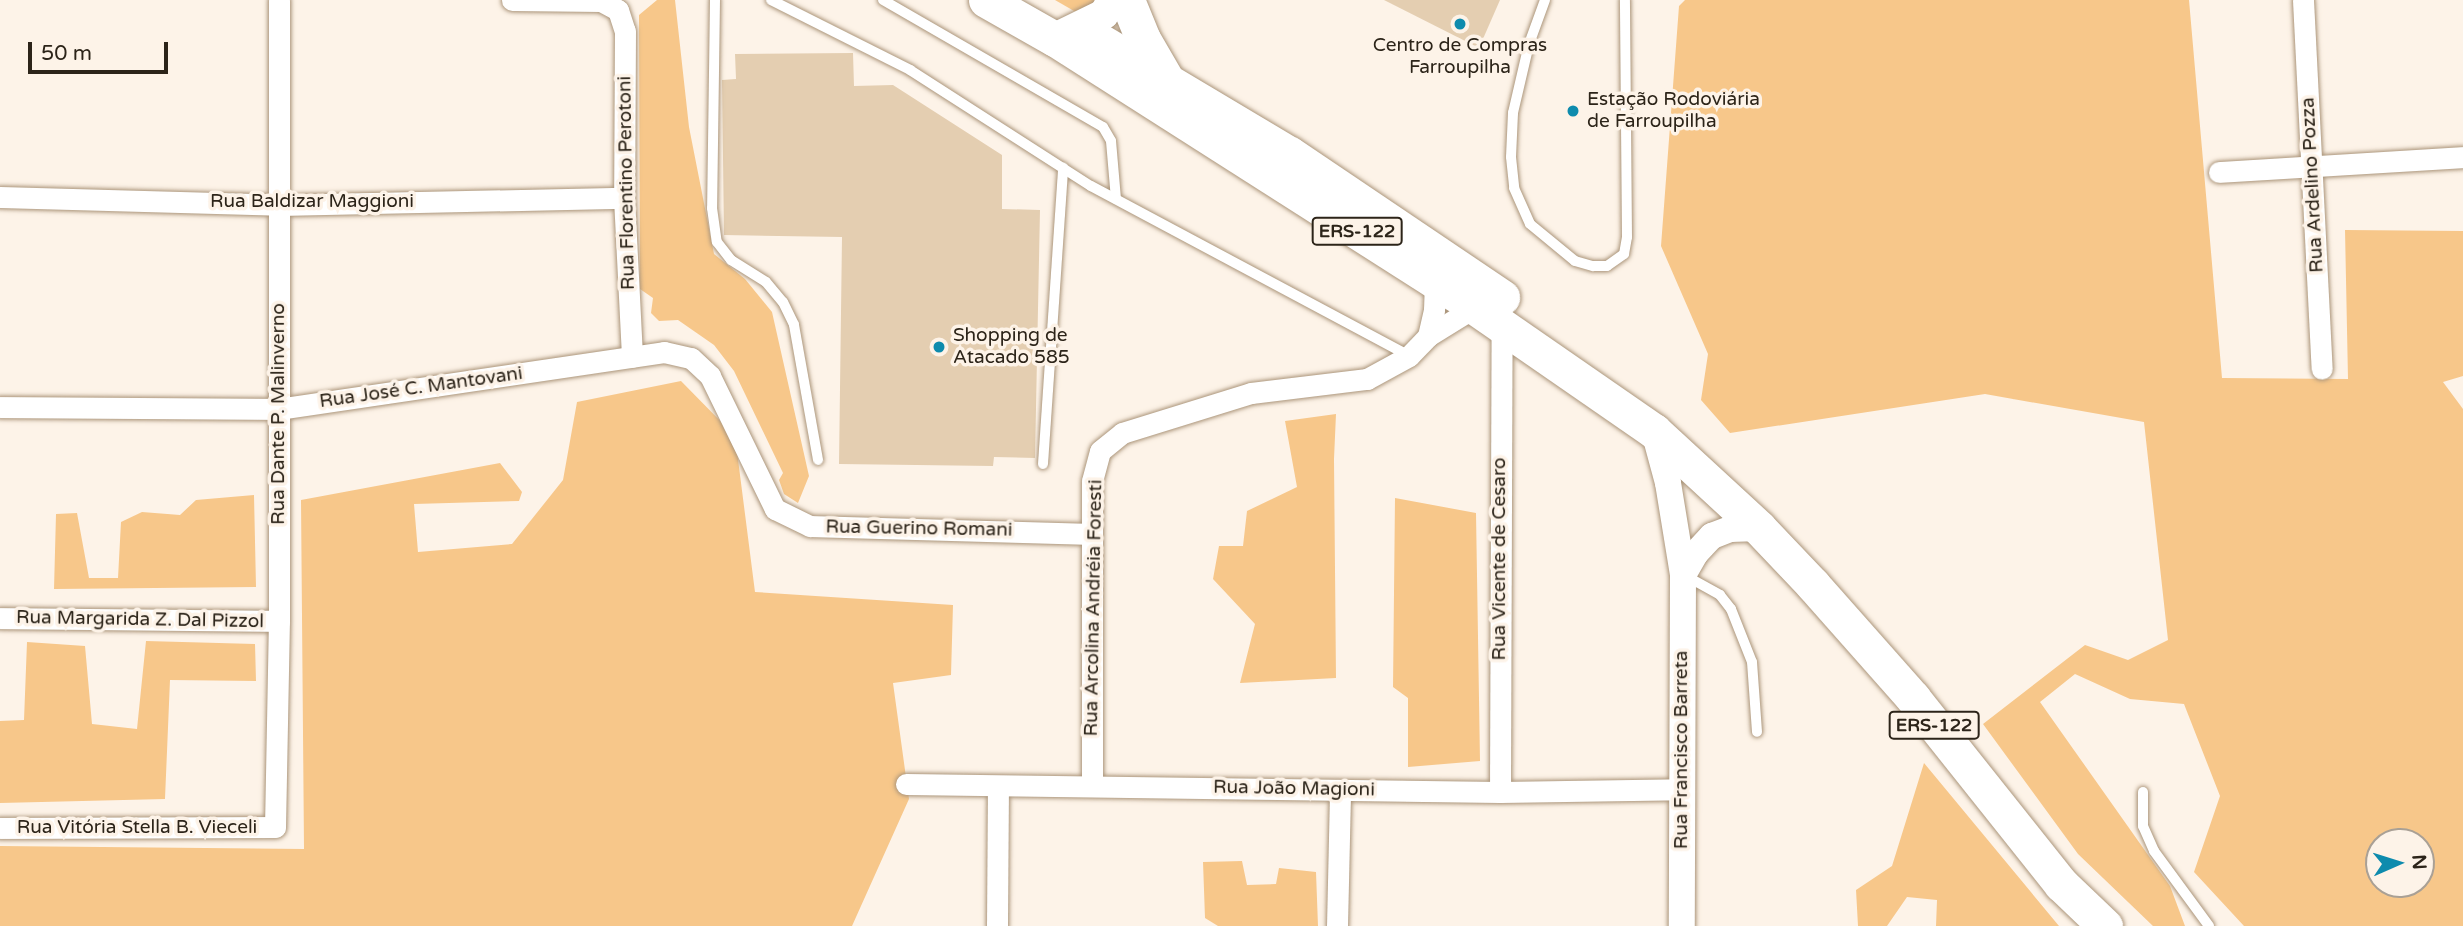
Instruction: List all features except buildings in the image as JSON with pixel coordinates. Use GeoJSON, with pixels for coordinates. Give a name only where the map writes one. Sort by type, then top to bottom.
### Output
{"type":"FeatureCollection","features":[{"type":"Feature","properties":{"kind":"highway"},"geometry":{"type":"LineString","coordinates":[[1127,0],[1138,29],[1165,77]]}},
{"type":"Feature","properties":{"kind":"highway","name":"ERS-122"},"geometry":{"type":"LineString","coordinates":[[1010,4],[1066,33],[1165,77],[1290,154],[1509,302],[1628,398],[1654,431]]}},
{"type":"Feature","properties":{"kind":"highway","name":"ERS-122"},"geometry":{"type":"LineString","coordinates":[[1066,33],[1488,316],[1654,431],[1759,528],[1913,698],[2062,884],[2105,926]]}},
{"type":"Feature","properties":{"kind":"main road"},"geometry":{"type":"LineString","coordinates":[[1066,33],[1104,14],[1112,0]]}},
{"type":"Feature","properties":{"kind":"street","name":"Rua Dante P. Malinverno"},"geometry":{"type":"LineString","coordinates":[[275,827],[279,621],[279,0]]}},
{"type":"Feature","properties":{"kind":"street","name":"Rua Florentino Perotoni"},"geometry":{"type":"LineString","coordinates":[[512,0],[601,1],[618,10],[625,31],[624,198],[632,357]]}},
{"type":"Feature","properties":{"kind":"street","name":"Rua Ardelino Pozza"},"geometry":{"type":"LineString","coordinates":[[2303,0],[2322,369]]}},
{"type":"Feature","properties":{"kind":"street"},"geometry":{"type":"LineString","coordinates":[[2219,172],[2463,157]]}},
{"type":"Feature","properties":{"kind":"street","name":"Rua Baldizar Maggioni"},"geometry":{"type":"LineString","coordinates":[[0,197],[279,205],[624,198]]}},
{"type":"Feature","properties":{"kind":"street"},"geometry":{"type":"LineString","coordinates":[[1428,336],[1434,310],[1435,281]]}},
{"type":"Feature","properties":{"kind":"street","name":"Rua Arcolina Andréia Foresti"},"geometry":{"type":"LineString","coordinates":[[1092,785],[1092,481],[1100,451],[1122,433],[1251,393],[1367,379],[1409,356],[1428,336],[1488,316]]}},
{"type":"Feature","properties":{"kind":"street","name":"Rua Vicente de Cesaro"},"geometry":{"type":"LineString","coordinates":[[1488,316],[1500,792]]}},
{"type":"Feature","properties":{"kind":"street","name":"Rua Guerino Romani"},"geometry":{"type":"LineString","coordinates":[[632,357],[664,352],[691,358],[710,376],[775,509],[810,526],[1092,534]]}},
{"type":"Feature","properties":{"kind":"street","name":"Rua José C. Mantovani"},"geometry":{"type":"LineString","coordinates":[[0,407],[278,409],[632,357]]}},
{"type":"Feature","properties":{"kind":"street","name":"Rua Francisco Barreta"},"geometry":{"type":"LineString","coordinates":[[1654,431],[1668,483],[1683,575],[1682,926]]}},
{"type":"Feature","properties":{"kind":"street"},"geometry":{"type":"LineString","coordinates":[[1683,575],[1695,554],[1712,536],[1730,529],[1759,528]]}},
{"type":"Feature","properties":{"kind":"street","name":"Rua Margarida Z. Dal Pizzol"},"geometry":{"type":"LineString","coordinates":[[0,618],[279,621]]}},
{"type":"Feature","properties":{"kind":"street","name":"Rua João Magioni"},"geometry":{"type":"LineString","coordinates":[[906,784],[1500,792],[1682,789]]}},
{"type":"Feature","properties":{"kind":"street"},"geometry":{"type":"LineString","coordinates":[[997,926],[999,787]]}},
{"type":"Feature","properties":{"kind":"street"},"geometry":{"type":"LineString","coordinates":[[1337,926],[1340,790]]}},
{"type":"Feature","properties":{"kind":"street","name":"Rua Vitória Stella B. Vieceli"},"geometry":{"type":"LineString","coordinates":[[0,828],[275,827]]}},
{"type":"Feature","properties":{"kind":"lane"},"geometry":{"type":"LineString","coordinates":[[715,0],[712,208],[717,242],[731,260],[766,282],[783,302],[794,325],[818,460]]}},
{"type":"Feature","properties":{"kind":"lane"},"geometry":{"type":"LineString","coordinates":[[771,0],[910,70],[1116,199],[1409,356]]}},
{"type":"Feature","properties":{"kind":"lane"},"geometry":{"type":"LineString","coordinates":[[883,0],[1103,127],[1111,141],[1116,199]]}},
{"type":"Feature","properties":{"kind":"lane"},"geometry":{"type":"LineString","coordinates":[[1545,0],[1514,106],[1511,157],[1514,188],[1530,224],[1575,261],[1593,266],[1607,266],[1624,254],[1627,237],[1623,110],[1625,0]]}},
{"type":"Feature","properties":{"kind":"lane"},"geometry":{"type":"LineString","coordinates":[[1043,464],[1063,168]]}},
{"type":"Feature","properties":{"kind":"lane"},"geometry":{"type":"LineString","coordinates":[[1683,575],[1720,595],[1731,609],[1752,662],[1758,732]]}},
{"type":"Feature","properties":{"kind":"lane"},"geometry":{"type":"LineString","coordinates":[[2143,792],[2143,826],[2154,851],[2209,926]]}},
{"type":"Feature","properties":{"kind":"shaded area"},"geometry":{"type":"Polygon","coordinates":[[[657,0],[675,0],[689,127],[714,254],[745,279],[772,312],[809,476],[798,503],[784,494],[779,480],[783,473],[734,371],[714,345],[678,320],[659,321],[651,313],[653,298],[640,289],[639,15],[657,0]]]}},
{"type":"Feature","properties":{"kind":"shaded area"},"geometry":{"type":"Polygon","coordinates":[[[1055,0],[1101,0],[1081,15],[1055,0]]]}},
{"type":"Feature","properties":{"kind":"shaded area"},"geometry":{"type":"Polygon","coordinates":[[[1685,0],[2189,0],[2222,378],[2348,379],[2345,230],[2463,231],[2463,376],[2443,382],[2463,409],[2463,926],[2244,926],[2194,872],[2220,796],[2184,704],[2130,699],[2075,674],[2040,702],[2170,886],[2185,926],[2153,926],[2078,854],[1983,724],[2085,645],[2128,660],[2168,640],[2144,422],[1985,394],[1730,433],[1701,400],[1708,354],[1661,246],[1679,6],[1685,0]]]}},
{"type":"Feature","properties":{"kind":"shaded area"},"geometry":{"type":"Polygon","coordinates":[[[681,381],[735,436],[755,592],[953,605],[951,675],[893,683],[909,799],[852,926],[0,926],[0,846],[304,849],[301,500],[500,463],[522,492],[519,501],[414,504],[418,552],[512,544],[563,480],[577,402],[681,381]]]}},
{"type":"Feature","properties":{"kind":"shaded area"},"geometry":{"type":"Polygon","coordinates":[[[1336,414],[1336,678],[1240,683],[1255,624],[1213,579],[1219,546],[1243,546],[1247,511],[1297,487],[1285,421],[1336,414]]]}},
{"type":"Feature","properties":{"kind":"shaded area"},"geometry":{"type":"Polygon","coordinates":[[[254,495],[256,587],[54,589],[56,514],[77,513],[89,578],[118,578],[121,522],[142,512],[180,515],[196,500],[254,495]]]}},
{"type":"Feature","properties":{"kind":"shaded area"},"geometry":{"type":"Polygon","coordinates":[[[1395,498],[1476,513],[1480,761],[1408,767],[1408,698],[1393,687],[1395,498]]]}},
{"type":"Feature","properties":{"kind":"shaded area"},"geometry":{"type":"Polygon","coordinates":[[[146,641],[255,644],[256,681],[170,680],[165,799],[0,803],[0,721],[24,720],[27,642],[85,646],[92,724],[137,729],[146,641]]]}},
{"type":"Feature","properties":{"kind":"shaded area"},"geometry":{"type":"Polygon","coordinates":[[[1924,763],[2059,926],[1936,926],[1937,900],[1907,897],[1887,926],[1858,926],[1856,890],[1892,866],[1924,763]]]}},
{"type":"Feature","properties":{"kind":"shaded area"},"geometry":{"type":"Polygon","coordinates":[[[1242,861],[1247,885],[1276,884],[1279,868],[1316,872],[1318,926],[1218,926],[1205,918],[1203,862],[1242,861]]]}},
{"type":"Feature","properties":{"kind":"place","name":"Centro de Compras Farroupilha"},"geometry":{"type":"Point","coordinates":[1460,24]}},
{"type":"Feature","properties":{"kind":"place","name":"Estação Rodoviária de Farroupilha"},"geometry":{"type":"Point","coordinates":[1573,111]}},
{"type":"Feature","properties":{"kind":"place","name":"Shopping de Atacado 585"},"geometry":{"type":"Point","coordinates":[939,347]}}]}
